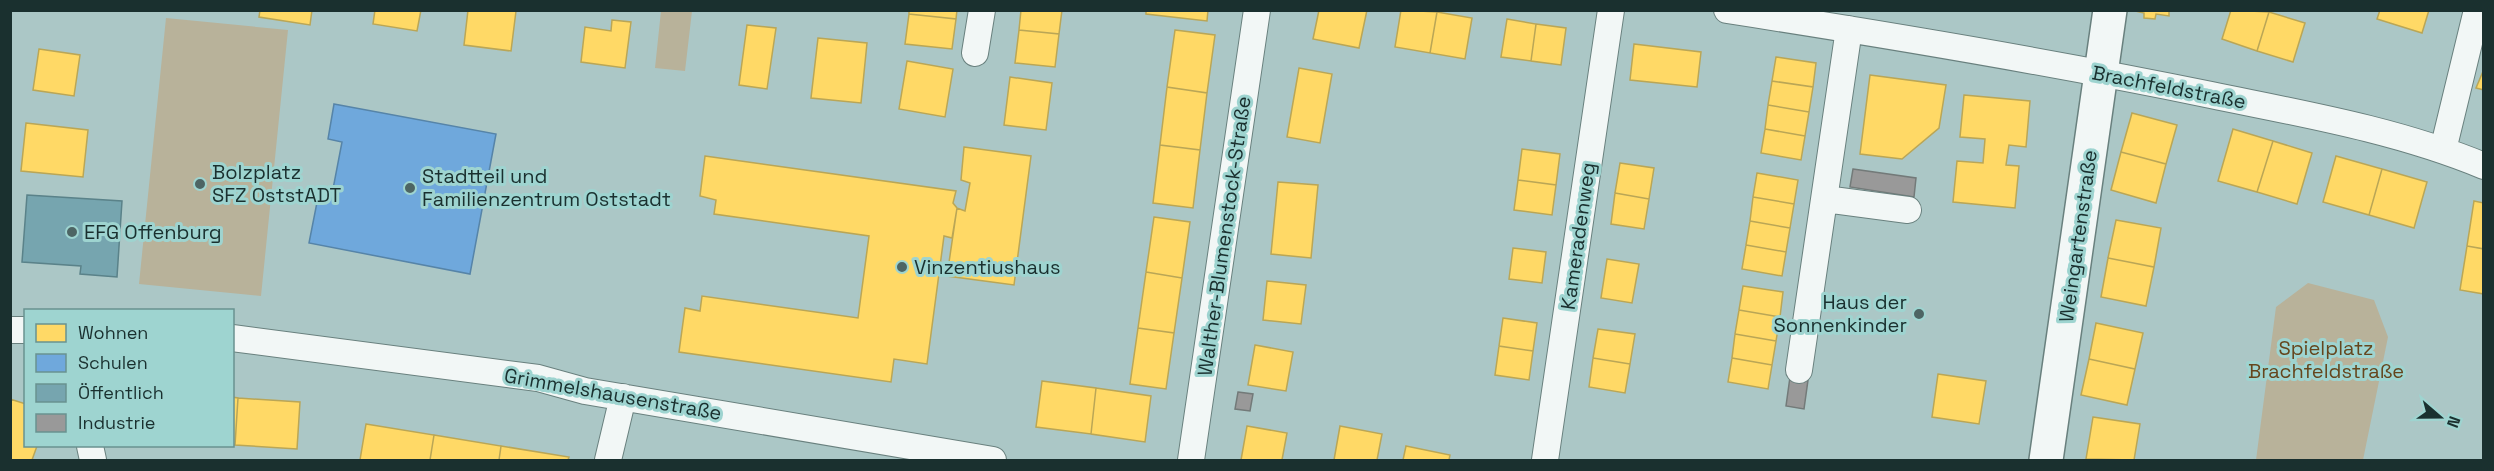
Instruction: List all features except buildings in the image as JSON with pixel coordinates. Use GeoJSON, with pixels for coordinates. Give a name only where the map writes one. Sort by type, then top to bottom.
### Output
{"type":"FeatureCollection","features":[{"type":"Feature","properties":{"kind":"street"},"geometry":{"type":"LineString","coordinates":[[975,53],[982,10]]}},
{"type":"Feature","properties":{"kind":"street","name":"Walther-Blumenstock-Straße"},"geometry":{"type":"LineString","coordinates":[[1191,460],[1257,10]]}},
{"type":"Feature","properties":{"kind":"street","name":"Kameradenweg"},"geometry":{"type":"LineString","coordinates":[[1545,460],[1611,10]]}},
{"type":"Feature","properties":{"kind":"street","name":"Brachfeldstraße"},"geometry":{"type":"LineString","coordinates":[[1727,10],[2101,72],[2341,122],[2442,150],[2484,166]]}},
{"type":"Feature","properties":{"kind":"street","name":"Weingartenstraße"},"geometry":{"type":"LineString","coordinates":[[2046,460],[2109,10]]}},
{"type":"Feature","properties":{"kind":"street"},"geometry":{"type":"LineString","coordinates":[[2442,150],[2477,10]]}},
{"type":"Feature","properties":{"kind":"street"},"geometry":{"type":"LineString","coordinates":[[1799,370],[1849,29]]}},
{"type":"Feature","properties":{"kind":"street"},"geometry":{"type":"LineString","coordinates":[[1825,199],[1908,210]]}},
{"type":"Feature","properties":{"kind":"street","name":"Grimmelshausenstraße"},"geometry":{"type":"LineString","coordinates":[[234,338],[538,378],[585,391],[623,397],[870,450],[993,460]]}},
{"type":"Feature","properties":{"kind":"street"},"geometry":{"type":"LineString","coordinates":[[608,460],[623,397]]}},
{"type":"Feature","properties":{"kind":"green space"},"geometry":{"type":"Polygon","coordinates":[[[661,11],[692,11],[685,71],[655,68],[661,11]]]}},
{"type":"Feature","properties":{"kind":"green space"},"geometry":{"type":"Polygon","coordinates":[[[166,18],[288,30],[261,296],[139,284],[166,18]]]}},
{"type":"Feature","properties":{"kind":"green space","name":"Spielplatz Brachfeldstraße"},"geometry":{"type":"Polygon","coordinates":[[[2308,283],[2374,300],[2388,337],[2363,460],[2256,460],[2276,307],[2308,283]]]}},
{"type":"Feature","properties":{"kind":"place","name":"Bolzplatz SFZ OststADT"},"geometry":{"type":"Point","coordinates":[200,184]}},
{"type":"Feature","properties":{"kind":"place","name":"Stadtteil und Familienzentrum Oststadt"},"geometry":{"type":"Point","coordinates":[410,188]}},
{"type":"Feature","properties":{"kind":"place","name":"EFG Offenburg"},"geometry":{"type":"Point","coordinates":[72,232]}},
{"type":"Feature","properties":{"kind":"place","name":"Vinzentiushaus"},"geometry":{"type":"Point","coordinates":[902,267]}},
{"type":"Feature","properties":{"kind":"place","name":"Haus der Sonnenkinder"},"geometry":{"type":"Point","coordinates":[1919,314]}}]}
